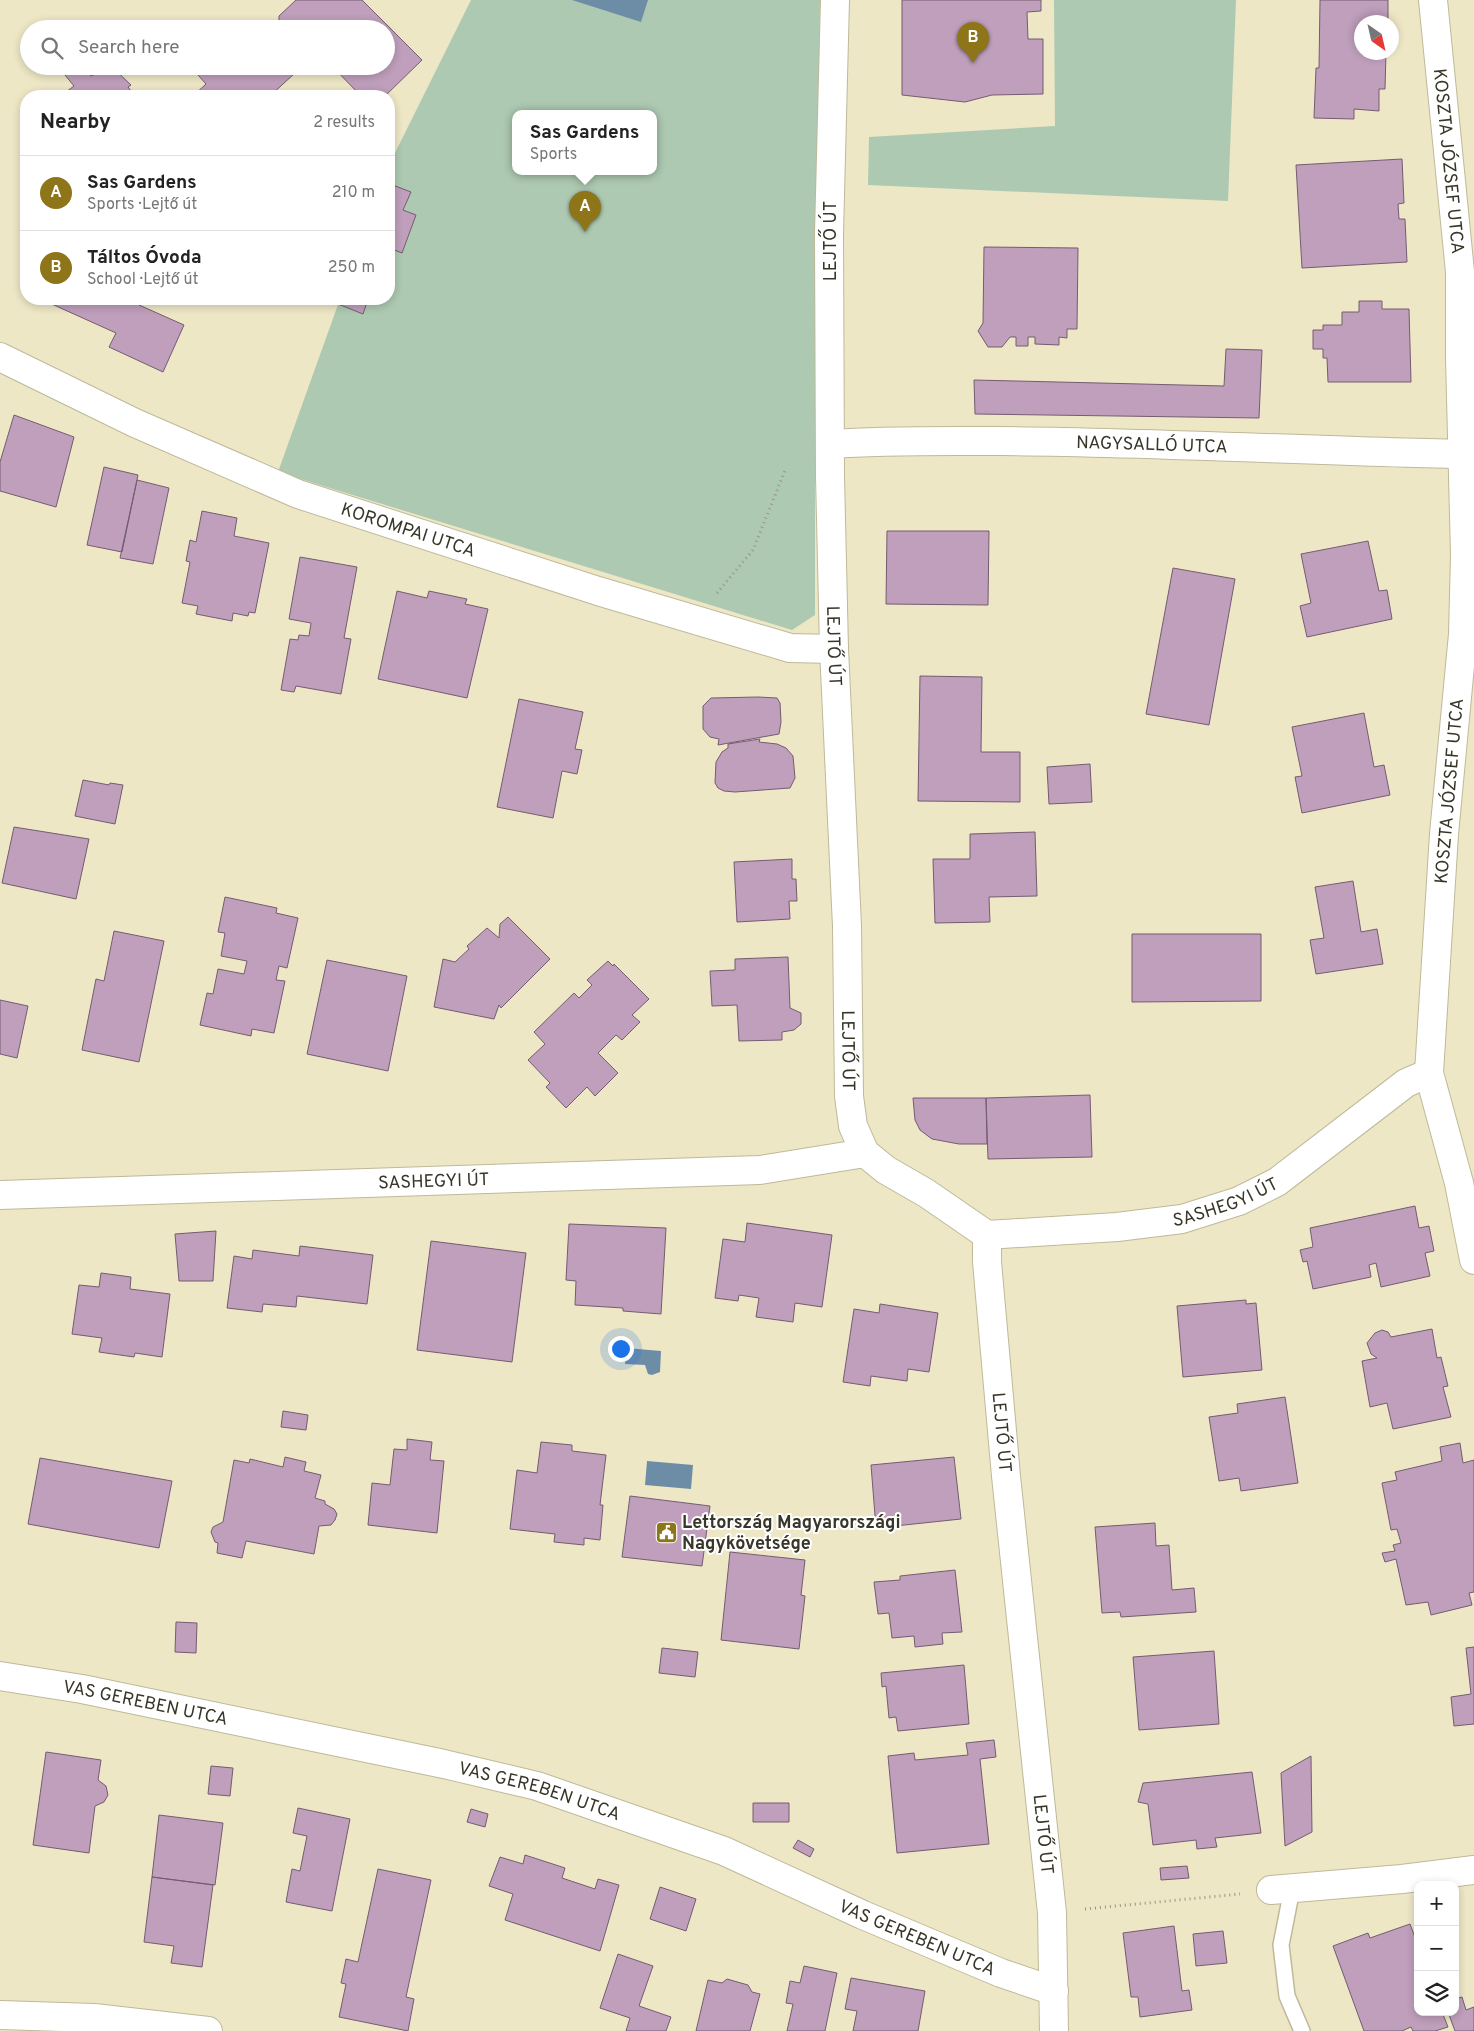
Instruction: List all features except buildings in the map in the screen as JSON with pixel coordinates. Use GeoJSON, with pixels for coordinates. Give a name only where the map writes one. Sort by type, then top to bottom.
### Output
{"type":"FeatureCollection","features":[{"type":"Feature","properties":{"kind":"street","name":"LEJTŐ ÚT"},"geometry":{"type":"LineString","coordinates":[[835,0],[829,234],[830,444],[834,649],[847,926],[849,1096],[853,1126],[865,1153],[886,1170],[926,1193],[987,1235],[986,1262],[1006,1476],[1052,1913],[1054,2031]]}},
{"type":"Feature","properties":{"kind":"street","name":"KOSZTA JÓZSEF UTCA"},"geometry":{"type":"LineString","coordinates":[[1433,0],[1460,272],[1468,457],[1463,634],[1444,834],[1429,1073],[1459,1183],[1474,1260]]}},
{"type":"Feature","properties":{"kind":"street","name":"KOROMPAI UTCA"},"geometry":{"type":"LineString","coordinates":[[0,357],[135,423],[298,494],[598,591],[790,648],[834,649]]}},
{"type":"Feature","properties":{"kind":"street","name":"NAGYSALLÓ UTCA"},"geometry":{"type":"LineString","coordinates":[[830,444],[888,440],[1087,442],[1468,457]]}},
{"type":"Feature","properties":{"kind":"street","name":"SASHEGYI ÚT"},"geometry":{"type":"LineString","coordinates":[[987,1235],[1117,1226],[1182,1218],[1239,1201],[1277,1182],[1406,1083],[1429,1073]]}},
{"type":"Feature","properties":{"kind":"street","name":"SASHEGYI ÚT"},"geometry":{"type":"LineString","coordinates":[[0,1195],[760,1170],[865,1153]]}},
{"type":"Feature","properties":{"kind":"street","name":"VAS GEREBEN UTCA"},"geometry":{"type":"LineString","coordinates":[[0,1676],[82,1689],[444,1764],[537,1786],[724,1851],[862,1915],[1001,1973],[1054,1991]]}},
{"type":"Feature","properties":{"kind":"street"},"geometry":{"type":"LineString","coordinates":[[1282,1890],[1474,1870]]}},
{"type":"Feature","properties":{"kind":"street"},"geometry":{"type":"LineString","coordinates":[[0,2015],[94,2018],[208,2031]]}},
{"type":"Feature","properties":{"kind":"lane"},"geometry":{"type":"LineString","coordinates":[[1282,1890],[1281,1944],[1287,1996],[1302,2031]]}},
{"type":"Feature","properties":{"kind":"path"},"geometry":{"type":"LineString","coordinates":[[694,619],[753,550],[786,468]]}},
{"type":"Feature","properties":{"kind":"path"},"geometry":{"type":"LineString","coordinates":[[1052,1913],[1282,1890]]}},
{"type":"Feature","properties":{"kind":"green space"},"geometry":{"type":"Polygon","coordinates":[[[471,0],[820,0],[815,383],[815,615],[792,630],[278,472],[338,305],[395,305],[395,153],[471,0]]]}},
{"type":"Feature","properties":{"kind":"green space"},"geometry":{"type":"Polygon","coordinates":[[[1054,0],[1236,0],[1228,201],[868,185],[869,137],[1055,126],[1054,0]]]}},
{"type":"Feature","properties":{"kind":"water"},"geometry":{"type":"Polygon","coordinates":[[[572,0],[648,0],[641,22],[572,0]]]}},
{"type":"Feature","properties":{"kind":"water"},"geometry":{"type":"Polygon","coordinates":[[[626,1348],[661,1351],[660,1372],[652,1375],[648,1374],[645,1365],[625,1364],[626,1348]]]}},
{"type":"Feature","properties":{"kind":"water"},"geometry":{"type":"Polygon","coordinates":[[[647,1461],[693,1465],[691,1489],[645,1485],[647,1461]]]}},
{"type":"Feature","properties":{"kind":"place","name":"Táltos Óvoda"},"geometry":{"type":"Point","coordinates":[973,63]}},
{"type":"Feature","properties":{"kind":"place","name":"Sas Gardens"},"geometry":{"type":"Point","coordinates":[585,232]}},
{"type":"Feature","properties":{"kind":"place","name":"Lettország Magyarországi Nagykövetsége"},"geometry":{"type":"Point","coordinates":[666,1532]}}]}
